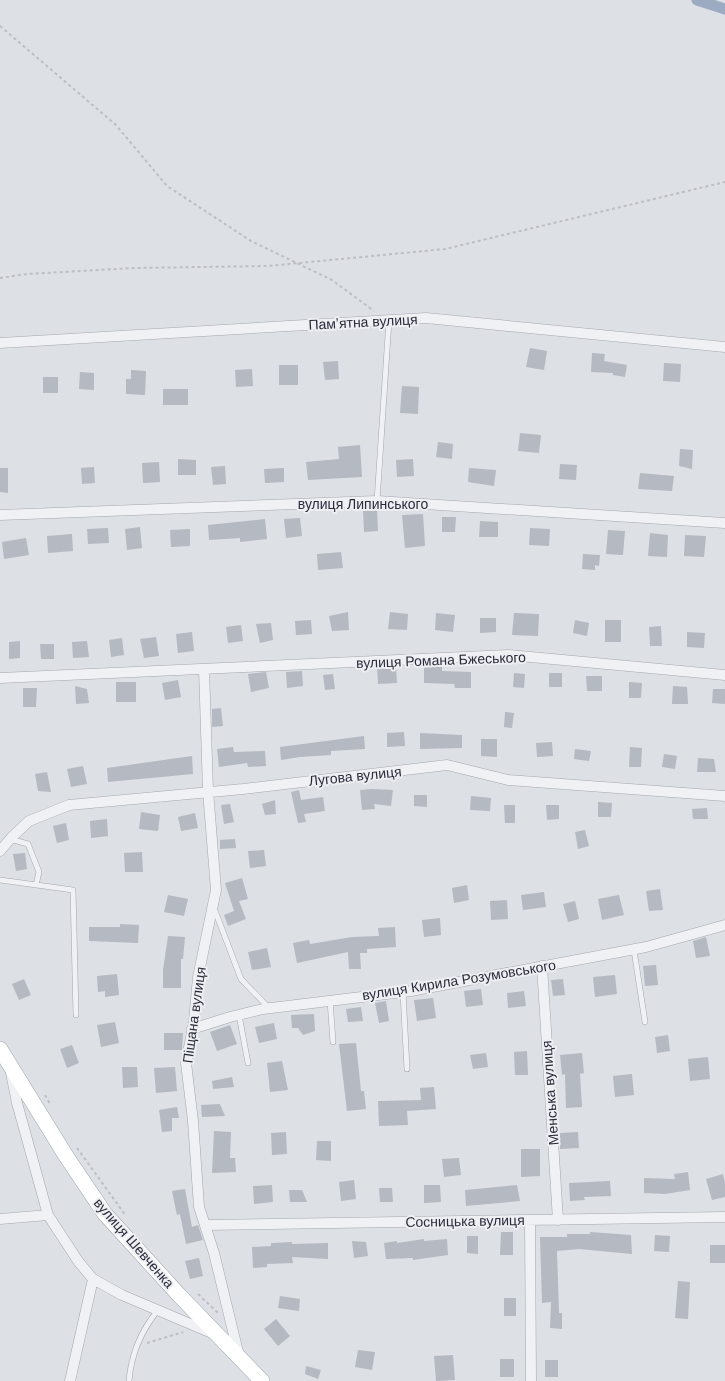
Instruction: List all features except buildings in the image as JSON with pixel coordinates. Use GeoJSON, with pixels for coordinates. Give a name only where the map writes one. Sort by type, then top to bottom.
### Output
{"type":"FeatureCollection","features":[{"type":"Feature","properties":{"kind":"main road","name":"вулиця Шевченка"},"geometry":{"type":"LineString","coordinates":[[0,1049],[66,1156],[105,1214],[174,1290],[262,1381]]}},
{"type":"Feature","properties":{"kind":"street","name":"Памʼятна вулиця"},"geometry":{"type":"LineString","coordinates":[[0,344],[426,318],[725,347]]}},
{"type":"Feature","properties":{"kind":"street","name":"вулиця Липинського"},"geometry":{"type":"LineString","coordinates":[[0,516],[376,501],[725,523]]}},
{"type":"Feature","properties":{"kind":"street","name":"вулиця Романа Бжеського"},"geometry":{"type":"LineString","coordinates":[[0,678],[509,655],[725,675]]}},
{"type":"Feature","properties":{"kind":"street","name":"Піщана вулиця"},"geometry":{"type":"LineString","coordinates":[[204,669],[208,791],[216,890],[198,977],[192,1029],[186,1063],[187,1083],[193,1121],[199,1207],[206,1225],[233,1328],[239,1358]]}},
{"type":"Feature","properties":{"kind":"street","name":"Лугова вулиця"},"geometry":{"type":"LineString","coordinates":[[0,851],[29,821],[69,805],[242,789],[447,765],[508,780],[725,796]]}},
{"type":"Feature","properties":{"kind":"street","name":"вулиця Кирила Розумовського"},"geometry":{"type":"LineString","coordinates":[[192,1029],[239,1015],[270,1008],[403,992],[634,950],[725,925]]}},
{"type":"Feature","properties":{"kind":"street","name":"Менська вулиця"},"geometry":{"type":"LineString","coordinates":[[542,966],[558,1220]]}},
{"type":"Feature","properties":{"kind":"street"},"geometry":{"type":"LineString","coordinates":[[10,1063],[17,1103],[48,1215],[78,1261],[94,1279],[122,1295],[219,1336]]}},
{"type":"Feature","properties":{"kind":"street"},"geometry":{"type":"LineString","coordinates":[[0,1219],[48,1215]]}},
{"type":"Feature","properties":{"kind":"street","name":"Сосницька вулиця"},"geometry":{"type":"LineString","coordinates":[[206,1225],[725,1217]]}},
{"type":"Feature","properties":{"kind":"street"},"geometry":{"type":"LineString","coordinates":[[530,1220],[531,1381]]}},
{"type":"Feature","properties":{"kind":"street"},"geometry":{"type":"LineString","coordinates":[[70,1381],[94,1279]]}},
{"type":"Feature","properties":{"kind":"lane"},"geometry":{"type":"LineString","coordinates":[[376,501],[388,320]]}},
{"type":"Feature","properties":{"kind":"lane"},"geometry":{"type":"LineString","coordinates":[[10,839],[28,844],[39,872],[36,885]]}},
{"type":"Feature","properties":{"kind":"lane"},"geometry":{"type":"LineString","coordinates":[[0,880],[73,890],[76,1015]]}},
{"type":"Feature","properties":{"kind":"lane"},"geometry":{"type":"LineString","coordinates":[[213,904],[241,979],[270,1008]]}},
{"type":"Feature","properties":{"kind":"lane"},"geometry":{"type":"LineString","coordinates":[[634,950],[645,1022]]}},
{"type":"Feature","properties":{"kind":"lane"},"geometry":{"type":"LineString","coordinates":[[403,992],[407,1069]]}},
{"type":"Feature","properties":{"kind":"lane"},"geometry":{"type":"LineString","coordinates":[[330,1000],[333,1042]]}},
{"type":"Feature","properties":{"kind":"lane"},"geometry":{"type":"LineString","coordinates":[[239,1015],[248,1063]]}},
{"type":"Feature","properties":{"kind":"lane"},"geometry":{"type":"LineString","coordinates":[[129,1381],[135,1352],[143,1331],[158,1310]]}},
{"type":"Feature","properties":{"kind":"path"},"geometry":{"type":"LineString","coordinates":[[0,26],[116,125],[167,186],[251,241],[332,280],[388,320]]}},
{"type":"Feature","properties":{"kind":"path"},"geometry":{"type":"LineString","coordinates":[[0,278],[26,274],[135,268],[268,266],[445,249],[725,182]]}},
{"type":"Feature","properties":{"kind":"path"},"geometry":{"type":"LineString","coordinates":[[43,1092],[51,1105]]}},
{"type":"Feature","properties":{"kind":"path"},"geometry":{"type":"LineString","coordinates":[[74,1144],[128,1220]]}},
{"type":"Feature","properties":{"kind":"path"},"geometry":{"type":"LineString","coordinates":[[193,1290],[233,1328]]}},
{"type":"Feature","properties":{"kind":"path"},"geometry":{"type":"LineString","coordinates":[[135,1352],[148,1342],[184,1332]]}},
{"type":"Feature","properties":{"kind":"waterway"},"geometry":{"type":"LineString","coordinates":[[697,0],[725,9]]}}]}
